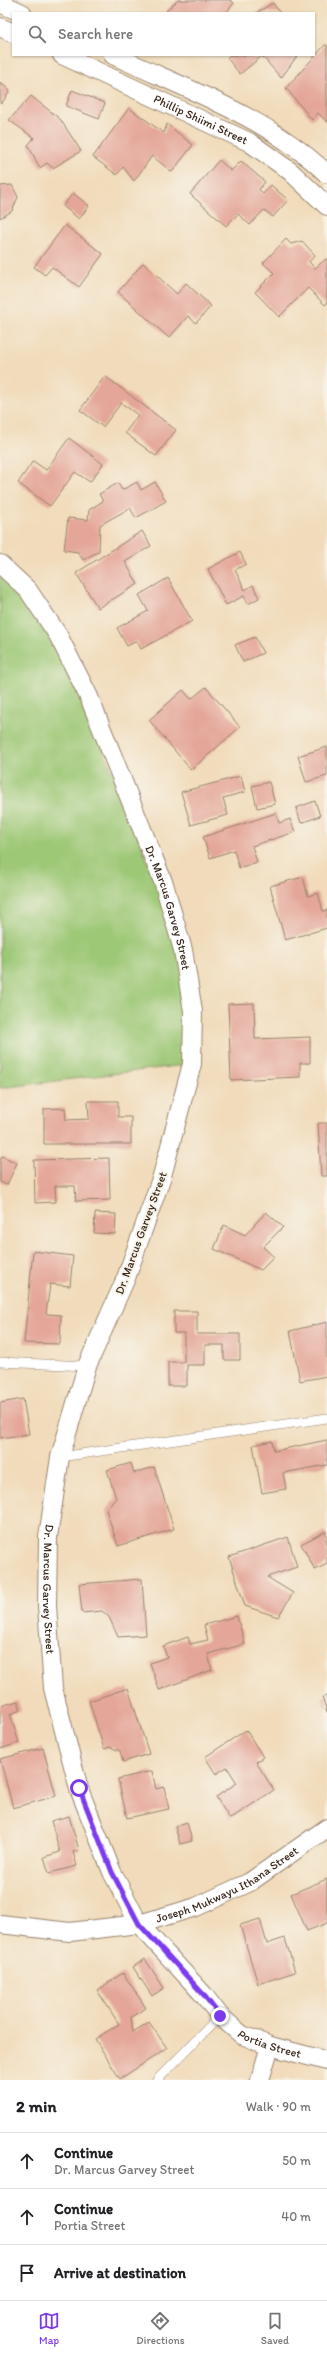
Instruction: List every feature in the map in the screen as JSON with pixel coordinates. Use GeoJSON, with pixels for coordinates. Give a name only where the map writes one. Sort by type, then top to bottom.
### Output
{"type":"FeatureCollection","features":[{"type":"Feature","properties":{"kind":"street"},"geometry":{"type":"LineString","coordinates":[[0,3],[20,12]]}},
{"type":"Feature","properties":{"kind":"street"},"geometry":{"type":"LineString","coordinates":[[0,27],[12,33]]}},
{"type":"Feature","properties":{"kind":"street","name":"Phillip Shiimi Street"},"geometry":{"type":"LineString","coordinates":[[64,56],[249,142],[290,171],[327,206]]}},
{"type":"Feature","properties":{"kind":"street","name":"Phillip Shiimi Street"},"geometry":{"type":"LineString","coordinates":[[115,56],[250,119],[295,146],[327,174]]}},
{"type":"Feature","properties":{"kind":"street","name":"Dr. Marcus Garvey Street"},"geometry":{"type":"LineString","coordinates":[[0,564],[28,590],[58,635],[89,698],[164,884],[183,950],[192,1011],[192,1064],[162,1176],[126,1278],[87,1366],[60,1457],[48,1537],[47,1606],[53,1688],[79,1788],[112,1872],[139,1924]]}},
{"type":"Feature","properties":{"kind":"street","name":"Joseph Mukwayu Ithana Street"},"geometry":{"type":"LineString","coordinates":[[0,1924],[70,1932],[139,1924],[196,1908],[250,1882],[327,1828]]}},
{"type":"Feature","properties":{"kind":"street","name":"Portia Street"},"geometry":{"type":"LineString","coordinates":[[139,1924],[203,1994],[220,2016],[242,2035],[270,2046],[327,2061]]}},
{"type":"Feature","properties":{"kind":"street"},"geometry":{"type":"LineString","coordinates":[[260,2080],[270,2046]]}},
{"type":"Feature","properties":{"kind":"lane"},"geometry":{"type":"LineString","coordinates":[[0,1362],[87,1366]]}},
{"type":"Feature","properties":{"kind":"lane"},"geometry":{"type":"LineString","coordinates":[[60,1457],[327,1418]]}},
{"type":"Feature","properties":{"kind":"lane"},"geometry":{"type":"LineString","coordinates":[[157,2080],[220,2016]]}},
{"type":"Feature","properties":{"kind":"green space"},"geometry":{"type":"Polygon","coordinates":[[[0,564],[58,635],[183,950],[192,1064],[0,1088],[0,564]]]}},
{"type":"Feature","properties":{"kind":"building"},"geometry":{"type":"Polygon","coordinates":[[[178,0],[230,0],[234,3],[227,12],[166,11],[178,0]]]}},
{"type":"Feature","properties":{"kind":"building"},"geometry":{"type":"Polygon","coordinates":[[[273,3],[279,12],[258,12],[273,3]]]}},
{"type":"Feature","properties":{"kind":"building"},"geometry":{"type":"Polygon","coordinates":[[[325,45],[327,45],[327,122],[318,113],[312,120],[286,88],[325,45]]]}},
{"type":"Feature","properties":{"kind":"building"},"geometry":{"type":"Polygon","coordinates":[[[229,56],[262,56],[240,74],[227,58],[229,56]]]}},
{"type":"Feature","properties":{"kind":"building"},"geometry":{"type":"Polygon","coordinates":[[[262,56],[297,56],[281,78],[262,56]]]}},
{"type":"Feature","properties":{"kind":"building"},"geometry":{"type":"Polygon","coordinates":[[[0,82],[10,91],[1,104],[0,103],[0,82]]]}},
{"type":"Feature","properties":{"kind":"building"},"geometry":{"type":"Polygon","coordinates":[[[72,90],[105,103],[99,119],[66,106],[72,90]]]}},
{"type":"Feature","properties":{"kind":"building"},"geometry":{"type":"Polygon","coordinates":[[[31,96],[60,119],[81,151],[53,168],[47,163],[40,168],[28,145],[34,138],[9,120],[31,96]]]}},
{"type":"Feature","properties":{"kind":"building"},"geometry":{"type":"Polygon","coordinates":[[[129,108],[164,133],[167,124],[193,145],[172,172],[152,156],[134,181],[123,167],[117,175],[93,157],[129,108]]]}},
{"type":"Feature","properties":{"kind":"building"},"geometry":{"type":"Polygon","coordinates":[[[219,160],[231,171],[241,161],[265,182],[259,189],[263,194],[271,185],[288,200],[273,217],[264,210],[250,225],[238,214],[226,226],[190,194],[219,160]]]}},
{"type":"Feature","properties":{"kind":"building"},"geometry":{"type":"Polygon","coordinates":[[[12,185],[18,197],[12,211],[0,218],[0,186],[12,185]]]}},
{"type":"Feature","properties":{"kind":"building"},"geometry":{"type":"Polygon","coordinates":[[[73,193],[89,206],[79,219],[63,206],[73,193]]]}},
{"type":"Feature","properties":{"kind":"building"},"geometry":{"type":"Polygon","coordinates":[[[65,225],[103,254],[79,287],[52,267],[45,275],[34,267],[65,225]]]}},
{"type":"Feature","properties":{"kind":"building"},"geometry":{"type":"Polygon","coordinates":[[[286,239],[291,244],[302,241],[315,255],[309,262],[315,268],[327,258],[327,303],[325,305],[308,288],[279,317],[255,292],[274,273],[263,263],[286,239]]]}},
{"type":"Feature","properties":{"kind":"building"},"geometry":{"type":"Polygon","coordinates":[[[143,263],[177,294],[186,283],[211,306],[196,323],[188,316],[169,338],[118,292],[143,263]]]}},
{"type":"Feature","properties":{"kind":"building"},"geometry":{"type":"Polygon","coordinates":[[[105,376],[176,430],[156,456],[125,433],[138,415],[121,403],[103,427],[80,410],[105,376]]]}},
{"type":"Feature","properties":{"kind":"building"},"geometry":{"type":"Polygon","coordinates":[[[69,438],[103,464],[90,482],[75,472],[50,506],[18,483],[33,461],[46,470],[69,438]]]}},
{"type":"Feature","properties":{"kind":"building"},"geometry":{"type":"Polygon","coordinates":[[[137,482],[141,490],[155,482],[166,501],[136,518],[130,508],[100,525],[99,551],[83,560],[78,552],[64,550],[68,518],[88,520],[89,510],[103,501],[99,494],[118,483],[122,490],[137,482]]]}},
{"type":"Feature","properties":{"kind":"building"},"geometry":{"type":"Polygon","coordinates":[[[142,531],[151,546],[125,562],[138,584],[98,608],[76,573],[142,531]]]}},
{"type":"Feature","properties":{"kind":"building"},"geometry":{"type":"Polygon","coordinates":[[[240,552],[246,564],[235,570],[245,590],[253,585],[259,598],[248,604],[244,596],[226,605],[208,569],[240,552]]]}},
{"type":"Feature","properties":{"kind":"building"},"geometry":{"type":"Polygon","coordinates":[[[168,578],[192,621],[141,649],[137,641],[127,646],[117,628],[148,611],[139,595],[168,578]]]}},
{"type":"Feature","properties":{"kind":"building"},"geometry":{"type":"Polygon","coordinates":[[[255,637],[263,653],[243,662],[235,645],[255,637]]]}},
{"type":"Feature","properties":{"kind":"building"},"geometry":{"type":"Polygon","coordinates":[[[206,687],[240,727],[191,770],[149,720],[183,690],[191,699],[206,687]]]}},
{"type":"Feature","properties":{"kind":"building"},"geometry":{"type":"Polygon","coordinates":[[[327,747],[327,776],[306,782],[298,756],[327,747]]]}},
{"type":"Feature","properties":{"kind":"building"},"geometry":{"type":"Polygon","coordinates":[[[241,776],[245,792],[223,798],[228,815],[191,825],[181,792],[241,776]]]}},
{"type":"Feature","properties":{"kind":"building"},"geometry":{"type":"Polygon","coordinates":[[[269,782],[275,804],[257,808],[252,786],[269,782]]]}},
{"type":"Feature","properties":{"kind":"building"},"geometry":{"type":"Polygon","coordinates":[[[315,801],[320,816],[301,823],[296,808],[315,801]]]}},
{"type":"Feature","properties":{"kind":"building"},"geometry":{"type":"Polygon","coordinates":[[[276,813],[279,823],[290,819],[295,832],[252,846],[257,862],[239,868],[234,850],[210,858],[203,837],[276,813]]]}},
{"type":"Feature","properties":{"kind":"building"},"geometry":{"type":"Polygon","coordinates":[[[303,877],[308,896],[318,893],[323,911],[327,910],[327,928],[285,940],[270,886],[303,877]]]}},
{"type":"Feature","properties":{"kind":"building"},"geometry":{"type":"Polygon","coordinates":[[[254,1003],[255,1039],[310,1037],[310,1063],[300,1063],[300,1077],[231,1080],[228,1004],[254,1003]]]}},
{"type":"Feature","properties":{"kind":"building"},"geometry":{"type":"Polygon","coordinates":[[[88,1101],[118,1101],[118,1117],[131,1117],[131,1144],[44,1144],[44,1109],[65,1108],[66,1120],[89,1119],[88,1101]]]}},
{"type":"Feature","properties":{"kind":"building"},"geometry":{"type":"Polygon","coordinates":[[[318,1123],[327,1123],[327,1176],[321,1176],[318,1123]]]}},
{"type":"Feature","properties":{"kind":"building"},"geometry":{"type":"Polygon","coordinates":[[[2,1156],[17,1163],[7,1185],[0,1182],[0,1161],[2,1156]]]}},
{"type":"Feature","properties":{"kind":"building"},"geometry":{"type":"Polygon","coordinates":[[[109,1158],[110,1200],[76,1201],[75,1186],[55,1186],[56,1202],[35,1203],[34,1160],[109,1158]]]}},
{"type":"Feature","properties":{"kind":"building"},"geometry":{"type":"Polygon","coordinates":[[[266,1212],[283,1227],[263,1247],[274,1257],[261,1270],[214,1249],[224,1225],[245,1235],[266,1212]]]}},
{"type":"Feature","properties":{"kind":"building"},"geometry":{"type":"Polygon","coordinates":[[[95,1213],[116,1214],[115,1234],[94,1233],[95,1213]]]}},
{"type":"Feature","properties":{"kind":"building"},"geometry":{"type":"Polygon","coordinates":[[[33,1251],[73,1256],[70,1286],[50,1284],[46,1314],[61,1315],[60,1344],[24,1343],[33,1251]]]}},
{"type":"Feature","properties":{"kind":"building"},"geometry":{"type":"Polygon","coordinates":[[[174,1311],[197,1311],[197,1334],[240,1334],[240,1360],[224,1360],[224,1345],[205,1345],[205,1365],[187,1365],[187,1386],[168,1386],[168,1362],[184,1362],[184,1333],[174,1333],[174,1311]]]}},
{"type":"Feature","properties":{"kind":"building"},"geometry":{"type":"Polygon","coordinates":[[[327,1322],[327,1376],[300,1381],[290,1331],[327,1322]]]}},
{"type":"Feature","properties":{"kind":"building"},"geometry":{"type":"Polygon","coordinates":[[[23,1399],[29,1434],[0,1438],[0,1403],[23,1399]]]}},
{"type":"Feature","properties":{"kind":"building"},"geometry":{"type":"Polygon","coordinates":[[[327,1440],[327,1465],[283,1473],[286,1489],[262,1493],[253,1445],[272,1441],[274,1451],[327,1440]]]}},
{"type":"Feature","properties":{"kind":"building"},"geometry":{"type":"Polygon","coordinates":[[[131,1463],[134,1473],[154,1467],[174,1529],[118,1546],[106,1510],[116,1498],[107,1470],[131,1463]]]}},
{"type":"Feature","properties":{"kind":"building"},"geometry":{"type":"Polygon","coordinates":[[[326,1531],[327,1564],[315,1570],[301,1544],[326,1531]]]}},
{"type":"Feature","properties":{"kind":"building"},"geometry":{"type":"Polygon","coordinates":[[[288,1537],[297,1567],[267,1577],[293,1593],[278,1617],[245,1606],[229,1557],[288,1537]]]}},
{"type":"Feature","properties":{"kind":"building"},"geometry":{"type":"Polygon","coordinates":[[[142,1579],[146,1635],[118,1637],[109,1617],[102,1611],[82,1613],[79,1584],[142,1579]]]}},
{"type":"Feature","properties":{"kind":"building"},"geometry":{"type":"Polygon","coordinates":[[[237,1616],[245,1644],[208,1654],[212,1670],[159,1690],[150,1663],[167,1657],[163,1646],[188,1637],[190,1644],[208,1640],[204,1625],[237,1616]]]}},
{"type":"Feature","properties":{"kind":"building"},"geometry":{"type":"Polygon","coordinates":[[[128,1688],[149,1754],[123,1762],[120,1751],[110,1747],[104,1749],[89,1701],[128,1688]]]}},
{"type":"Feature","properties":{"kind":"building"},"geometry":{"type":"Polygon","coordinates":[[[327,1696],[327,1712],[322,1697],[327,1696]]]}},
{"type":"Feature","properties":{"kind":"building"},"geometry":{"type":"Polygon","coordinates":[[[18,1701],[21,1710],[10,1714],[19,1743],[0,1749],[0,1706],[18,1701]]]}},
{"type":"Feature","properties":{"kind":"building"},"geometry":{"type":"Polygon","coordinates":[[[246,1730],[263,1757],[256,1762],[274,1790],[230,1819],[216,1797],[237,1783],[227,1767],[216,1774],[205,1757],[246,1730]]]}},
{"type":"Feature","properties":{"kind":"building"},"geometry":{"type":"Polygon","coordinates":[[[43,1748],[56,1796],[13,1808],[0,1759],[43,1748]]]}},
{"type":"Feature","properties":{"kind":"building"},"geometry":{"type":"Polygon","coordinates":[[[152,1771],[156,1789],[164,1787],[169,1809],[127,1818],[118,1779],[152,1771]]]}},
{"type":"Feature","properties":{"kind":"building"},"geometry":{"type":"Polygon","coordinates":[[[69,1816],[79,1850],[73,1852],[77,1866],[49,1873],[44,1857],[60,1852],[51,1821],[69,1816]]]}},
{"type":"Feature","properties":{"kind":"building"},"geometry":{"type":"Polygon","coordinates":[[[187,1822],[192,1841],[180,1844],[175,1826],[187,1822]]]}},
{"type":"Feature","properties":{"kind":"building"},"geometry":{"type":"Polygon","coordinates":[[[327,1879],[327,1923],[307,1931],[291,1894],[327,1879]]]}},
{"type":"Feature","properties":{"kind":"building"},"geometry":{"type":"Polygon","coordinates":[[[260,1919],[267,1944],[285,1938],[295,1972],[258,1984],[240,1925],[260,1919]]]}},
{"type":"Feature","properties":{"kind":"building"},"geometry":{"type":"Polygon","coordinates":[[[145,1959],[164,1988],[152,1996],[133,1967],[145,1959]]]}},
{"type":"Feature","properties":{"kind":"building"},"geometry":{"type":"Polygon","coordinates":[[[123,1973],[146,2008],[131,2017],[133,2032],[149,2022],[167,2048],[120,2079],[95,2039],[119,2024],[97,1990],[123,1973]]]}},
{"type":"Feature","properties":{"kind":"route"},"geometry":{"type":"LineString","coordinates":[[79,1788],[112,1872],[139,1924],[203,1994],[220,2016]]}}]}
